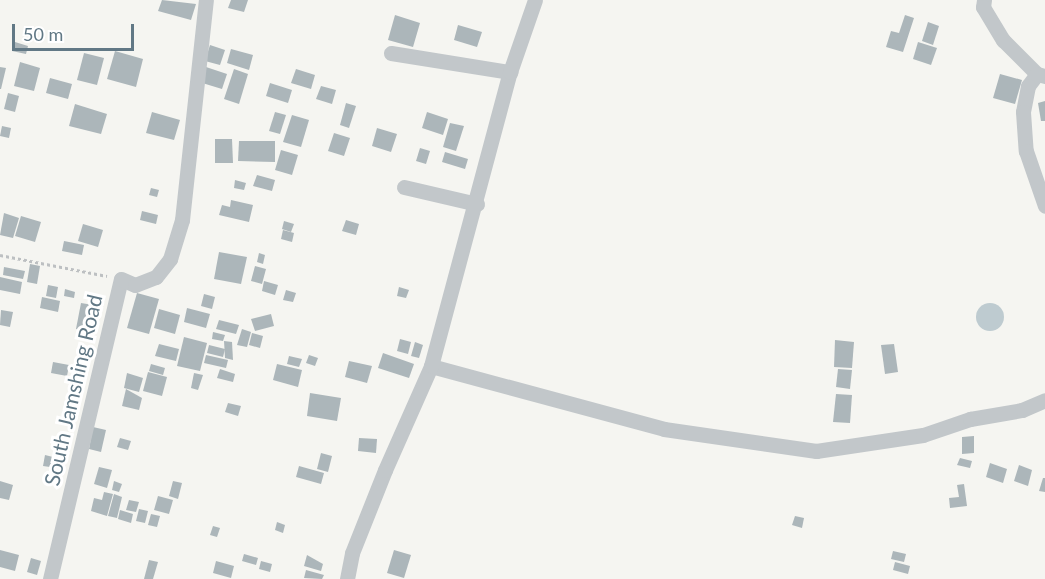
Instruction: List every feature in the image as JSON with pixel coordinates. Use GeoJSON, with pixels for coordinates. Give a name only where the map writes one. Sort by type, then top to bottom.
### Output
{"type":"FeatureCollection","features":[{"type":"Feature","properties":{"kind":"street","name":"South Jamshing Road"},"geometry":{"type":"LineString","coordinates":[[50,579],[121,279],[135,285],[156,277],[170,259],[182,220],[206,0]]}},
{"type":"Feature","properties":{"kind":"street"},"geometry":{"type":"LineString","coordinates":[[347,579],[352,553],[431,366],[477,204],[510,72],[535,0]]}},
{"type":"Feature","properties":{"kind":"street"},"geometry":{"type":"LineString","coordinates":[[984,0],[983,7],[1004,40],[1041,75],[1028,86],[1023,112],[1026,151],[1045,206]]}},
{"type":"Feature","properties":{"kind":"street"},"geometry":{"type":"LineString","coordinates":[[391,53],[510,72]]}},
{"type":"Feature","properties":{"kind":"street"},"geometry":{"type":"LineString","coordinates":[[404,187],[477,204]]}},
{"type":"Feature","properties":{"kind":"street"},"geometry":{"type":"LineString","coordinates":[[431,366],[664,429],[816,451],[923,435],[970,419],[1022,410],[1045,400]]}},
{"type":"Feature","properties":{"kind":"path"},"geometry":{"type":"LineString","coordinates":[[0,255],[121,279]]}},
{"type":"Feature","properties":{"kind":"shaded area"},"geometry":{"type":"Polygon","coordinates":[[[990,303],[1000,307],[1004,317],[1000,327],[990,331],[980,327],[976,317],[980,307],[990,303]]]}},
{"type":"Feature","properties":{"kind":"building"},"geometry":{"type":"Polygon","coordinates":[[[162,0],[196,4],[191,20],[158,11],[162,0]]]}},
{"type":"Feature","properties":{"kind":"building"},"geometry":{"type":"Polygon","coordinates":[[[231,0],[248,0],[244,12],[228,8],[231,0]]]}},
{"type":"Feature","properties":{"kind":"building"},"geometry":{"type":"Polygon","coordinates":[[[395,15],[420,23],[413,47],[388,40],[395,15]]]}},
{"type":"Feature","properties":{"kind":"building"},"geometry":{"type":"Polygon","coordinates":[[[905,15],[914,18],[903,52],[886,47],[891,31],[899,33],[905,15]]]}},
{"type":"Feature","properties":{"kind":"building"},"geometry":{"type":"Polygon","coordinates":[[[928,22],[939,26],[933,45],[922,41],[928,22]]]}},
{"type":"Feature","properties":{"kind":"building"},"geometry":{"type":"Polygon","coordinates":[[[458,25],[482,32],[477,47],[454,40],[458,25]]]}},
{"type":"Feature","properties":{"kind":"building"},"geometry":{"type":"Polygon","coordinates":[[[15,42],[28,46],[26,54],[12,51],[15,42]]]}},
{"type":"Feature","properties":{"kind":"building"},"geometry":{"type":"Polygon","coordinates":[[[918,42],[937,48],[931,65],[913,59],[918,42]]]}},
{"type":"Feature","properties":{"kind":"building"},"geometry":{"type":"Polygon","coordinates":[[[210,45],[225,50],[220,65],[205,61],[210,45]]]}},
{"type":"Feature","properties":{"kind":"building"},"geometry":{"type":"Polygon","coordinates":[[[231,49],[253,55],[249,70],[227,63],[231,49]]]}},
{"type":"Feature","properties":{"kind":"building"},"geometry":{"type":"Polygon","coordinates":[[[115,51],[143,59],[136,87],[107,79],[115,51]]]}},
{"type":"Feature","properties":{"kind":"building"},"geometry":{"type":"Polygon","coordinates":[[[84,53],[104,58],[97,85],[77,80],[84,53]]]}},
{"type":"Feature","properties":{"kind":"building"},"geometry":{"type":"Polygon","coordinates":[[[20,62],[40,68],[34,91],[14,86],[20,62]]]}},
{"type":"Feature","properties":{"kind":"building"},"geometry":{"type":"Polygon","coordinates":[[[203,66],[227,74],[222,89],[199,82],[203,66]]]}},
{"type":"Feature","properties":{"kind":"building"},"geometry":{"type":"Polygon","coordinates":[[[0,67],[6,68],[1,89],[0,89],[0,67]]]}},
{"type":"Feature","properties":{"kind":"building"},"geometry":{"type":"Polygon","coordinates":[[[234,69],[248,74],[239,104],[224,99],[234,69]]]}},
{"type":"Feature","properties":{"kind":"building"},"geometry":{"type":"Polygon","coordinates":[[[296,69],[315,75],[311,89],[291,83],[296,69]]]}},
{"type":"Feature","properties":{"kind":"building"},"geometry":{"type":"Polygon","coordinates":[[[1000,74],[1022,80],[1015,104],[993,98],[1000,74]]]}},
{"type":"Feature","properties":{"kind":"building"},"geometry":{"type":"Polygon","coordinates":[[[50,78],[72,84],[68,99],[46,93],[50,78]]]}},
{"type":"Feature","properties":{"kind":"building"},"geometry":{"type":"Polygon","coordinates":[[[270,83],[292,90],[288,103],[266,96],[270,83]]]}},
{"type":"Feature","properties":{"kind":"building"},"geometry":{"type":"Polygon","coordinates":[[[321,86],[336,90],[332,104],[316,99],[321,86]]]}},
{"type":"Feature","properties":{"kind":"building"},"geometry":{"type":"Polygon","coordinates":[[[8,93],[19,96],[15,112],[4,109],[8,93]]]}},
{"type":"Feature","properties":{"kind":"building"},"geometry":{"type":"Polygon","coordinates":[[[1045,101],[1045,121],[1041,121],[1038,103],[1045,101]]]}},
{"type":"Feature","properties":{"kind":"building"},"geometry":{"type":"Polygon","coordinates":[[[346,103],[356,106],[349,128],[340,125],[346,103]]]}},
{"type":"Feature","properties":{"kind":"building"},"geometry":{"type":"Polygon","coordinates":[[[75,104],[107,114],[101,134],[69,126],[75,104]]]}},
{"type":"Feature","properties":{"kind":"building"},"geometry":{"type":"Polygon","coordinates":[[[152,112],[180,120],[174,140],[146,133],[152,112]]]}},
{"type":"Feature","properties":{"kind":"building"},"geometry":{"type":"Polygon","coordinates":[[[275,112],[286,115],[280,134],[269,131],[275,112]]]}},
{"type":"Feature","properties":{"kind":"building"},"geometry":{"type":"Polygon","coordinates":[[[427,112],[448,119],[443,135],[422,128],[427,112]]]}},
{"type":"Feature","properties":{"kind":"building"},"geometry":{"type":"Polygon","coordinates":[[[292,115],[309,120],[301,147],[283,142],[292,115]]]}},
{"type":"Feature","properties":{"kind":"building"},"geometry":{"type":"Polygon","coordinates":[[[450,123],[464,126],[456,151],[443,147],[450,123]]]}},
{"type":"Feature","properties":{"kind":"building"},"geometry":{"type":"Polygon","coordinates":[[[2,126],[11,128],[9,138],[0,136],[2,126]]]}},
{"type":"Feature","properties":{"kind":"building"},"geometry":{"type":"Polygon","coordinates":[[[377,128],[397,134],[391,152],[372,146],[377,128]]]}},
{"type":"Feature","properties":{"kind":"building"},"geometry":{"type":"Polygon","coordinates":[[[334,133],[350,138],[344,156],[328,151],[334,133]]]}},
{"type":"Feature","properties":{"kind":"building"},"geometry":{"type":"Polygon","coordinates":[[[215,139],[232,139],[233,163],[215,163],[215,139]]]}},
{"type":"Feature","properties":{"kind":"building"},"geometry":{"type":"Polygon","coordinates":[[[239,141],[275,141],[275,162],[238,161],[239,141]]]}},
{"type":"Feature","properties":{"kind":"building"},"geometry":{"type":"Polygon","coordinates":[[[420,148],[430,151],[426,164],[416,161],[420,148]]]}},
{"type":"Feature","properties":{"kind":"building"},"geometry":{"type":"Polygon","coordinates":[[[281,150],[298,155],[292,175],[275,170],[281,150]]]}},
{"type":"Feature","properties":{"kind":"building"},"geometry":{"type":"Polygon","coordinates":[[[445,152],[468,159],[465,169],[442,162],[445,152]]]}},
{"type":"Feature","properties":{"kind":"building"},"geometry":{"type":"Polygon","coordinates":[[[257,175],[275,180],[272,191],[253,186],[257,175]]]}},
{"type":"Feature","properties":{"kind":"building"},"geometry":{"type":"Polygon","coordinates":[[[235,180],[246,183],[244,190],[234,188],[235,180]]]}},
{"type":"Feature","properties":{"kind":"building"},"geometry":{"type":"Polygon","coordinates":[[[151,188],[159,190],[157,197],[149,195],[151,188]]]}},
{"type":"Feature","properties":{"kind":"building"},"geometry":{"type":"Polygon","coordinates":[[[231,200],[253,205],[249,222],[219,215],[222,205],[230,207],[231,200]]]}},
{"type":"Feature","properties":{"kind":"building"},"geometry":{"type":"Polygon","coordinates":[[[142,211],[158,215],[156,224],[140,220],[142,211]]]}},
{"type":"Feature","properties":{"kind":"building"},"geometry":{"type":"Polygon","coordinates":[[[4,213],[19,218],[13,238],[0,235],[4,213]]]}},
{"type":"Feature","properties":{"kind":"building"},"geometry":{"type":"Polygon","coordinates":[[[21,216],[41,222],[35,242],[15,236],[21,216]]]}},
{"type":"Feature","properties":{"kind":"building"},"geometry":{"type":"Polygon","coordinates":[[[346,220],[359,224],[356,235],[342,231],[346,220]]]}},
{"type":"Feature","properties":{"kind":"building"},"geometry":{"type":"Polygon","coordinates":[[[284,221],[294,224],[291,232],[282,229],[284,221]]]}},
{"type":"Feature","properties":{"kind":"building"},"geometry":{"type":"Polygon","coordinates":[[[83,224],[103,230],[98,247],[78,241],[83,224]]]}},
{"type":"Feature","properties":{"kind":"building"},"geometry":{"type":"Polygon","coordinates":[[[283,230],[294,233],[292,242],[281,239],[283,230]]]}},
{"type":"Feature","properties":{"kind":"building"},"geometry":{"type":"Polygon","coordinates":[[[64,241],[84,245],[82,255],[62,251],[64,241]]]}},
{"type":"Feature","properties":{"kind":"building"},"geometry":{"type":"Polygon","coordinates":[[[219,252],[247,257],[241,284],[214,279],[219,252]]]}},
{"type":"Feature","properties":{"kind":"building"},"geometry":{"type":"Polygon","coordinates":[[[259,253],[265,255],[263,264],[257,262],[259,253]]]}},
{"type":"Feature","properties":{"kind":"building"},"geometry":{"type":"Polygon","coordinates":[[[30,264],[40,266],[37,284],[27,282],[30,264]]]}},
{"type":"Feature","properties":{"kind":"building"},"geometry":{"type":"Polygon","coordinates":[[[255,266],[266,269],[262,284],[251,281],[255,266]]]}},
{"type":"Feature","properties":{"kind":"building"},"geometry":{"type":"Polygon","coordinates":[[[4,267],[25,271],[23,279],[3,275],[4,267]]]}},
{"type":"Feature","properties":{"kind":"building"},"geometry":{"type":"Polygon","coordinates":[[[0,277],[22,282],[20,294],[0,290],[0,277]]]}},
{"type":"Feature","properties":{"kind":"building"},"geometry":{"type":"Polygon","coordinates":[[[264,281],[278,285],[275,295],[262,291],[264,281]]]}},
{"type":"Feature","properties":{"kind":"building"},"geometry":{"type":"Polygon","coordinates":[[[48,285],[58,287],[56,298],[46,296],[48,285]]]}},
{"type":"Feature","properties":{"kind":"building"},"geometry":{"type":"Polygon","coordinates":[[[399,287],[409,290],[406,298],[397,296],[399,287]]]}},
{"type":"Feature","properties":{"kind":"building"},"geometry":{"type":"Polygon","coordinates":[[[65,289],[75,292],[74,298],[64,296],[65,289]]]}},
{"type":"Feature","properties":{"kind":"building"},"geometry":{"type":"Polygon","coordinates":[[[286,290],[296,293],[293,302],[283,300],[286,290]]]}},
{"type":"Feature","properties":{"kind":"building"},"geometry":{"type":"Polygon","coordinates":[[[137,293],[159,299],[149,334],[127,328],[137,293]]]}},
{"type":"Feature","properties":{"kind":"building"},"geometry":{"type":"Polygon","coordinates":[[[204,294],[215,297],[212,309],[201,306],[204,294]]]}},
{"type":"Feature","properties":{"kind":"building"},"geometry":{"type":"Polygon","coordinates":[[[42,297],[60,301],[58,312],[40,308],[42,297]]]}},
{"type":"Feature","properties":{"kind":"building"},"geometry":{"type":"Polygon","coordinates":[[[81,303],[93,305],[88,332],[76,329],[81,303]]]}},
{"type":"Feature","properties":{"kind":"building"},"geometry":{"type":"Polygon","coordinates":[[[187,308],[210,314],[206,328],[184,322],[187,308]]]}},
{"type":"Feature","properties":{"kind":"building"},"geometry":{"type":"Polygon","coordinates":[[[159,309],[180,315],[175,334],[154,328],[159,309]]]}},
{"type":"Feature","properties":{"kind":"building"},"geometry":{"type":"Polygon","coordinates":[[[1,310],[13,312],[10,327],[0,325],[1,310]]]}},
{"type":"Feature","properties":{"kind":"building"},"geometry":{"type":"Polygon","coordinates":[[[271,314],[274,326],[255,331],[251,319],[271,314]]]}},
{"type":"Feature","properties":{"kind":"building"},"geometry":{"type":"Polygon","coordinates":[[[219,320],[239,325],[236,334],[216,329],[219,320]]]}},
{"type":"Feature","properties":{"kind":"building"},"geometry":{"type":"Polygon","coordinates":[[[242,329],[251,332],[247,347],[237,345],[242,329]]]}},
{"type":"Feature","properties":{"kind":"building"},"geometry":{"type":"Polygon","coordinates":[[[213,332],[225,335],[223,341],[212,339],[213,332]]]}},
{"type":"Feature","properties":{"kind":"building"},"geometry":{"type":"Polygon","coordinates":[[[252,333],[263,336],[260,348],[249,345],[252,333]]]}},
{"type":"Feature","properties":{"kind":"building"},"geometry":{"type":"Polygon","coordinates":[[[184,337],[207,343],[200,371],[177,366],[184,337]]]}},
{"type":"Feature","properties":{"kind":"building"},"geometry":{"type":"Polygon","coordinates":[[[400,339],[411,342],[408,354],[397,351],[400,339]]]}},
{"type":"Feature","properties":{"kind":"building"},"geometry":{"type":"Polygon","coordinates":[[[835,340],[854,342],[852,368],[834,367],[835,340]]]}},
{"type":"Feature","properties":{"kind":"building"},"geometry":{"type":"Polygon","coordinates":[[[224,341],[232,342],[233,360],[225,358],[224,341]]]}},
{"type":"Feature","properties":{"kind":"building"},"geometry":{"type":"Polygon","coordinates":[[[415,342],[423,345],[419,358],[411,356],[415,342]]]}},
{"type":"Feature","properties":{"kind":"building"},"geometry":{"type":"Polygon","coordinates":[[[159,344],[179,349],[176,361],[155,356],[159,344]]]}},
{"type":"Feature","properties":{"kind":"building"},"geometry":{"type":"Polygon","coordinates":[[[894,344],[898,372],[885,374],[881,345],[894,344]]]}},
{"type":"Feature","properties":{"kind":"building"},"geometry":{"type":"Polygon","coordinates":[[[209,345],[225,349],[223,357],[207,353],[209,345]]]}},
{"type":"Feature","properties":{"kind":"building"},"geometry":{"type":"Polygon","coordinates":[[[383,353],[414,364],[409,378],[378,368],[383,353]]]}},
{"type":"Feature","properties":{"kind":"building"},"geometry":{"type":"Polygon","coordinates":[[[206,355],[228,360],[226,368],[204,363],[206,355]]]}},
{"type":"Feature","properties":{"kind":"building"},"geometry":{"type":"Polygon","coordinates":[[[309,355],[318,358],[315,366],[306,363],[309,355]]]}},
{"type":"Feature","properties":{"kind":"building"},"geometry":{"type":"Polygon","coordinates":[[[289,356],[302,359],[299,367],[287,364],[289,356]]]}},
{"type":"Feature","properties":{"kind":"building"},"geometry":{"type":"Polygon","coordinates":[[[349,361],[372,366],[367,383],[345,377],[349,361]]]}},
{"type":"Feature","properties":{"kind":"building"},"geometry":{"type":"Polygon","coordinates":[[[53,362],[69,365],[67,376],[51,373],[53,362]]]}},
{"type":"Feature","properties":{"kind":"building"},"geometry":{"type":"Polygon","coordinates":[[[151,364],[165,368],[163,375],[149,371],[151,364]]]}},
{"type":"Feature","properties":{"kind":"building"},"geometry":{"type":"Polygon","coordinates":[[[277,364],[302,370],[298,387],[273,380],[277,364]]]}},
{"type":"Feature","properties":{"kind":"building"},"geometry":{"type":"Polygon","coordinates":[[[220,369],[235,374],[233,382],[217,378],[220,369]]]}},
{"type":"Feature","properties":{"kind":"building"},"geometry":{"type":"Polygon","coordinates":[[[838,369],[852,370],[850,389],[836,387],[838,369]]]}},
{"type":"Feature","properties":{"kind":"building"},"geometry":{"type":"Polygon","coordinates":[[[148,372],[167,377],[162,396],[143,391],[148,372]]]}},
{"type":"Feature","properties":{"kind":"building"},"geometry":{"type":"Polygon","coordinates":[[[127,373],[143,378],[139,392],[124,388],[127,373]]]}},
{"type":"Feature","properties":{"kind":"building"},"geometry":{"type":"Polygon","coordinates":[[[194,373],[203,375],[198,390],[191,388],[194,373]]]}},
{"type":"Feature","properties":{"kind":"building"},"geometry":{"type":"Polygon","coordinates":[[[126,389],[142,398],[139,410],[122,406],[126,389]]]}},
{"type":"Feature","properties":{"kind":"building"},"geometry":{"type":"Polygon","coordinates":[[[310,393],[341,398],[337,421],[307,416],[310,393]]]}},
{"type":"Feature","properties":{"kind":"building"},"geometry":{"type":"Polygon","coordinates":[[[836,394],[852,395],[850,423],[833,422],[836,394]]]}},
{"type":"Feature","properties":{"kind":"building"},"geometry":{"type":"Polygon","coordinates":[[[228,403],[241,406],[238,416],[225,412],[228,403]]]}},
{"type":"Feature","properties":{"kind":"building"},"geometry":{"type":"Polygon","coordinates":[[[93,427],[106,430],[101,452],[89,449],[93,427]]]}},
{"type":"Feature","properties":{"kind":"building"},"geometry":{"type":"Polygon","coordinates":[[[974,436],[974,453],[962,454],[962,437],[974,436]]]}},
{"type":"Feature","properties":{"kind":"building"},"geometry":{"type":"Polygon","coordinates":[[[120,438],[131,441],[128,450],[117,447],[120,438]]]}},
{"type":"Feature","properties":{"kind":"building"},"geometry":{"type":"Polygon","coordinates":[[[359,438],[377,439],[376,453],[358,451],[359,438]]]}},
{"type":"Feature","properties":{"kind":"building"},"geometry":{"type":"Polygon","coordinates":[[[321,453],[332,456],[328,472],[317,469],[321,453]]]}},
{"type":"Feature","properties":{"kind":"building"},"geometry":{"type":"Polygon","coordinates":[[[45,455],[53,457],[50,467],[43,466],[45,455]]]}},
{"type":"Feature","properties":{"kind":"building"},"geometry":{"type":"Polygon","coordinates":[[[960,458],[972,461],[970,468],[957,465],[960,458]]]}},
{"type":"Feature","properties":{"kind":"building"},"geometry":{"type":"Polygon","coordinates":[[[990,463],[1007,469],[1003,483],[986,477],[990,463]]]}},
{"type":"Feature","properties":{"kind":"building"},"geometry":{"type":"Polygon","coordinates":[[[1019,465],[1032,470],[1028,486],[1014,481],[1019,465]]]}},
{"type":"Feature","properties":{"kind":"building"},"geometry":{"type":"Polygon","coordinates":[[[299,466],[324,473],[321,484],[296,477],[299,466]]]}},
{"type":"Feature","properties":{"kind":"building"},"geometry":{"type":"Polygon","coordinates":[[[99,467],[112,470],[107,488],[94,484],[99,467]]]}},
{"type":"Feature","properties":{"kind":"building"},"geometry":{"type":"Polygon","coordinates":[[[1043,478],[1045,478],[1045,492],[1039,491],[1043,478]]]}},
{"type":"Feature","properties":{"kind":"building"},"geometry":{"type":"Polygon","coordinates":[[[0,481],[13,485],[9,500],[0,498],[0,481]]]}},
{"type":"Feature","properties":{"kind":"building"},"geometry":{"type":"Polygon","coordinates":[[[114,481],[122,484],[119,492],[112,490],[114,481]]]}},
{"type":"Feature","properties":{"kind":"building"},"geometry":{"type":"Polygon","coordinates":[[[173,481],[182,483],[178,499],[169,496],[173,481]]]}},
{"type":"Feature","properties":{"kind":"building"},"geometry":{"type":"Polygon","coordinates":[[[964,484],[967,506],[950,508],[949,498],[959,497],[957,485],[964,484]]]}},
{"type":"Feature","properties":{"kind":"building"},"geometry":{"type":"Polygon","coordinates":[[[104,492],[113,494],[107,516],[91,511],[94,498],[102,500],[104,492]]]}},
{"type":"Feature","properties":{"kind":"building"},"geometry":{"type":"Polygon","coordinates":[[[114,494],[122,497],[117,518],[108,516],[114,494]]]}},
{"type":"Feature","properties":{"kind":"building"},"geometry":{"type":"Polygon","coordinates":[[[158,496],[173,500],[169,514],[154,510],[158,496]]]}},
{"type":"Feature","properties":{"kind":"building"},"geometry":{"type":"Polygon","coordinates":[[[129,500],[139,502],[136,512],[126,510],[129,500]]]}},
{"type":"Feature","properties":{"kind":"building"},"geometry":{"type":"Polygon","coordinates":[[[139,509],[148,511],[145,523],[136,521],[139,509]]]}},
{"type":"Feature","properties":{"kind":"building"},"geometry":{"type":"Polygon","coordinates":[[[120,510],[133,514],[131,523],[118,519],[120,510]]]}},
{"type":"Feature","properties":{"kind":"building"},"geometry":{"type":"Polygon","coordinates":[[[151,514],[160,516],[157,527],[148,525],[151,514]]]}},
{"type":"Feature","properties":{"kind":"building"},"geometry":{"type":"Polygon","coordinates":[[[795,516],[804,518],[802,528],[792,525],[795,516]]]}},
{"type":"Feature","properties":{"kind":"building"},"geometry":{"type":"Polygon","coordinates":[[[277,522],[285,525],[283,533],[275,530],[277,522]]]}},
{"type":"Feature","properties":{"kind":"building"},"geometry":{"type":"Polygon","coordinates":[[[213,526],[220,528],[217,537],[210,535],[213,526]]]}},
{"type":"Feature","properties":{"kind":"building"},"geometry":{"type":"Polygon","coordinates":[[[0,550],[19,555],[15,571],[0,567],[0,550]]]}},
{"type":"Feature","properties":{"kind":"building"},"geometry":{"type":"Polygon","coordinates":[[[394,550],[411,555],[404,578],[387,573],[394,550]]]}},
{"type":"Feature","properties":{"kind":"building"},"geometry":{"type":"Polygon","coordinates":[[[893,551],[906,554],[904,562],[891,559],[893,551]]]}},
{"type":"Feature","properties":{"kind":"building"},"geometry":{"type":"Polygon","coordinates":[[[244,554],[258,558],[256,565],[242,561],[244,554]]]}},
{"type":"Feature","properties":{"kind":"building"},"geometry":{"type":"Polygon","coordinates":[[[307,555],[323,564],[321,571],[304,566],[307,555]]]}},
{"type":"Feature","properties":{"kind":"building"},"geometry":{"type":"Polygon","coordinates":[[[31,558],[41,561],[37,575],[27,572],[31,558]]]}},
{"type":"Feature","properties":{"kind":"building"},"geometry":{"type":"Polygon","coordinates":[[[149,560],[158,562],[153,579],[144,579],[149,560]]]}},
{"type":"Feature","properties":{"kind":"building"},"geometry":{"type":"Polygon","coordinates":[[[216,561],[234,566],[231,578],[213,573],[216,561]]]}},
{"type":"Feature","properties":{"kind":"building"},"geometry":{"type":"Polygon","coordinates":[[[261,561],[272,564],[270,572],[259,569],[261,561]]]}},
{"type":"Feature","properties":{"kind":"building"},"geometry":{"type":"Polygon","coordinates":[[[895,562],[910,566],[908,574],[893,570],[895,562]]]}},
{"type":"Feature","properties":{"kind":"building"},"geometry":{"type":"Polygon","coordinates":[[[306,570],[324,575],[322,579],[304,578],[306,570]]]}}]}
